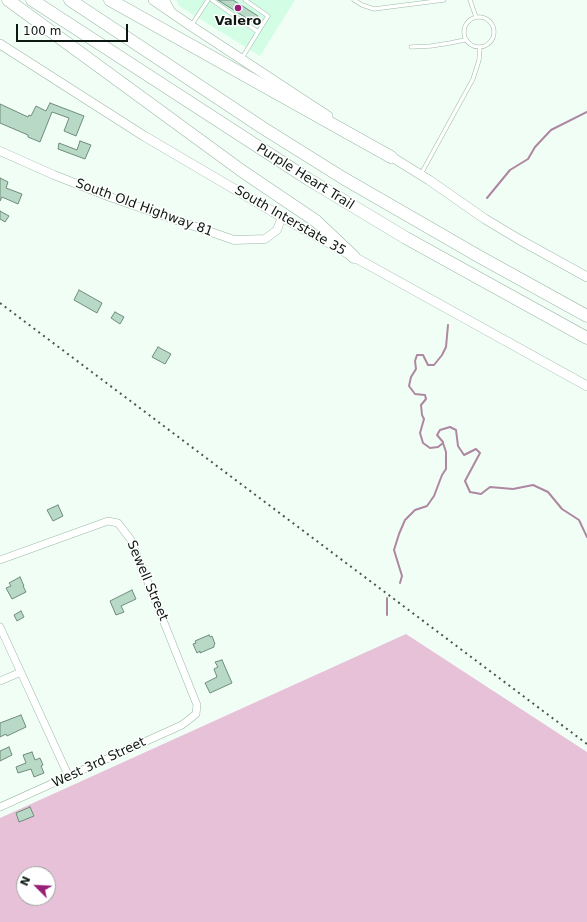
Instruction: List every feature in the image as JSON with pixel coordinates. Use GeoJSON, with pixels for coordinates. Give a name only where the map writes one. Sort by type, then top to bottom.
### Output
{"type":"FeatureCollection","features":[{"type":"Feature","properties":{"kind":"highway"},"geometry":{"type":"LineString","coordinates":[[8,0],[236,166],[316,221],[354,257]]}},
{"type":"Feature","properties":{"kind":"highway","name":"Purple Heart Trail"},"geometry":{"type":"LineString","coordinates":[[32,0],[308,179],[412,242],[587,338]]}},
{"type":"Feature","properties":{"kind":"highway","name":"Purple Heart Trail"},"geometry":{"type":"LineString","coordinates":[[70,0],[263,128],[343,178],[473,254],[587,316]]}},
{"type":"Feature","properties":{"kind":"highway"},"geometry":{"type":"LineString","coordinates":[[110,0],[390,157]]}},
{"type":"Feature","properties":{"kind":"main road"},"geometry":{"type":"LineString","coordinates":[[153,0],[390,157],[421,175],[485,219],[587,277]]}},
{"type":"Feature","properties":{"kind":"main road","name":"South Interstate 35"},"geometry":{"type":"LineString","coordinates":[[0,44],[144,136],[282,217],[587,386]]}},
{"type":"Feature","properties":{"kind":"street"},"geometry":{"type":"LineString","coordinates":[[165,0],[172,13]]}},
{"type":"Feature","properties":{"kind":"street","name":"South Old Highway 81"},"geometry":{"type":"LineString","coordinates":[[0,151],[54,175],[110,197],[234,240],[265,240],[277,230],[282,217]]}},
{"type":"Feature","properties":{"kind":"street","name":"Sewell Street"},"geometry":{"type":"LineString","coordinates":[[0,560],[108,521],[118,523],[131,540],[134,547],[197,705],[196,714]]}},
{"type":"Feature","properties":{"kind":"street"},"geometry":{"type":"LineString","coordinates":[[0,627],[69,776]]}},
{"type":"Feature","properties":{"kind":"street"},"geometry":{"type":"LineString","coordinates":[[0,681],[21,672]]}},
{"type":"Feature","properties":{"kind":"street","name":"West 3rd Street"},"geometry":{"type":"LineString","coordinates":[[0,808],[182,725],[196,714]]}},
{"type":"Feature","properties":{"kind":"lane"},"geometry":{"type":"LineString","coordinates":[[191,26],[208,0]]}},
{"type":"Feature","properties":{"kind":"lane"},"geometry":{"type":"LineString","coordinates":[[212,0],[258,32]]}},
{"type":"Feature","properties":{"kind":"lane"},"geometry":{"type":"LineString","coordinates":[[241,59],[268,16],[245,0]]}},
{"type":"Feature","properties":{"kind":"lane"},"geometry":{"type":"LineString","coordinates":[[354,0],[362,6],[374,9],[444,0]]}},
{"type":"Feature","properties":{"kind":"lane"},"geometry":{"type":"LineString","coordinates":[[470,0],[476,17]]}},
{"type":"Feature","properties":{"kind":"lane"},"geometry":{"type":"LineString","coordinates":[[476,17],[481,17],[490,22],[494,32],[494,37],[491,42],[480,48],[468,44],[465,40],[465,26],[476,17]]}},
{"type":"Feature","properties":{"kind":"lane"},"geometry":{"type":"LineString","coordinates":[[411,48],[465,40]]}},
{"type":"Feature","properties":{"kind":"lane"},"geometry":{"type":"LineString","coordinates":[[421,175],[473,79],[480,48]]}},
{"type":"Feature","properties":{"kind":"shaded area"},"geometry":{"type":"Polygon","coordinates":[[[176,0],[295,0],[260,56],[179,6],[176,0]]]}},
{"type":"Feature","properties":{"kind":"shaded area"},"geometry":{"type":"Polygon","coordinates":[[[406,634],[587,752],[587,922],[0,922],[0,818],[406,634]]]}},
{"type":"Feature","properties":{"kind":"building","name":"Valero"},"geometry":{"type":"Polygon","coordinates":[[[218,0],[233,0],[258,16],[254,23],[218,0]]]}},
{"type":"Feature","properties":{"kind":"building"},"geometry":{"type":"Polygon","coordinates":[[[50,103],[84,116],[76,136],[64,131],[69,118],[52,112],[40,142],[0,123],[0,104],[28,117],[29,115],[31,116],[36,106],[46,111],[50,103]]]}},
{"type":"Feature","properties":{"kind":"building"},"geometry":{"type":"Polygon","coordinates":[[[80,141],[91,145],[85,159],[58,149],[59,143],[77,150],[80,141]]]}},
{"type":"Feature","properties":{"kind":"building"},"geometry":{"type":"Polygon","coordinates":[[[0,178],[8,182],[6,188],[22,194],[18,204],[2,197],[0,201],[0,178]]]}},
{"type":"Feature","properties":{"kind":"building"},"geometry":{"type":"Polygon","coordinates":[[[0,211],[9,216],[5,222],[0,219],[0,211]]]}},
{"type":"Feature","properties":{"kind":"building"},"geometry":{"type":"Polygon","coordinates":[[[79,290],[102,303],[97,313],[74,300],[79,290]]]}},
{"type":"Feature","properties":{"kind":"building"},"geometry":{"type":"Polygon","coordinates":[[[115,312],[124,317],[120,324],[111,318],[115,312]]]}},
{"type":"Feature","properties":{"kind":"building"},"geometry":{"type":"Polygon","coordinates":[[[158,347],[171,354],[165,364],[152,357],[158,347]]]}},
{"type":"Feature","properties":{"kind":"building"},"geometry":{"type":"Polygon","coordinates":[[[58,505],[63,516],[53,521],[47,510],[58,505]]]}},
{"type":"Feature","properties":{"kind":"building"},"geometry":{"type":"Polygon","coordinates":[[[20,577],[26,592],[12,599],[6,588],[11,586],[9,583],[20,577]]]}},
{"type":"Feature","properties":{"kind":"building"},"geometry":{"type":"Polygon","coordinates":[[[132,590],[136,599],[121,606],[124,612],[116,615],[110,601],[132,590]]]}},
{"type":"Feature","properties":{"kind":"building"},"geometry":{"type":"Polygon","coordinates":[[[21,611],[24,617],[17,621],[14,615],[21,611]]]}},
{"type":"Feature","properties":{"kind":"building"},"geometry":{"type":"Polygon","coordinates":[[[209,635],[210,637],[212,636],[215,644],[214,647],[197,653],[193,644],[196,643],[195,641],[209,635]]]}},
{"type":"Feature","properties":{"kind":"building"},"geometry":{"type":"Polygon","coordinates":[[[222,660],[232,683],[210,693],[205,683],[217,677],[214,669],[218,667],[215,662],[222,660]]]}},
{"type":"Feature","properties":{"kind":"building"},"geometry":{"type":"Polygon","coordinates":[[[21,715],[26,727],[7,736],[6,734],[0,737],[0,723],[21,715]]]}},
{"type":"Feature","properties":{"kind":"building"},"geometry":{"type":"Polygon","coordinates":[[[9,747],[12,755],[0,761],[0,751],[9,747]]]}},
{"type":"Feature","properties":{"kind":"building"},"geometry":{"type":"Polygon","coordinates":[[[32,752],[35,760],[40,758],[44,773],[34,777],[31,769],[18,773],[16,767],[26,763],[23,755],[32,752]]]}},
{"type":"Feature","properties":{"kind":"building"},"geometry":{"type":"Polygon","coordinates":[[[30,807],[34,816],[19,822],[16,813],[30,807]]]}},
{"type":"Feature","properties":{"kind":"waterway"},"geometry":{"type":"LineString","coordinates":[[487,198],[510,170],[528,159],[535,147],[551,130],[587,112]]}},
{"type":"Feature","properties":{"kind":"waterway"},"geometry":{"type":"LineString","coordinates":[[400,583],[402,576],[394,550],[399,534],[405,520],[415,510],[427,506],[434,496],[442,475],[446,469],[446,452],[443,443],[438,447],[430,448],[423,443],[420,433],[424,419],[421,405],[426,399],[425,395],[415,394],[409,386],[411,377],[416,369],[415,361],[417,355],[423,355],[428,365],[434,365],[442,355],[446,347],[448,325]]}},
{"type":"Feature","properties":{"kind":"waterway"},"geometry":{"type":"LineString","coordinates":[[443,442],[437,435],[440,430],[450,427],[456,430],[458,446],[464,455],[476,449],[480,453],[465,481],[470,492],[481,494],[490,487],[513,489],[533,485],[548,492],[562,509],[579,520],[587,537]]}},
{"type":"Feature","properties":{"kind":"waterway"},"geometry":{"type":"LineString","coordinates":[[387,598],[387,615]]}},
{"type":"Feature","properties":{"kind":"railway"},"geometry":{"type":"LineString","coordinates":[[0,303],[587,744]]}},
{"type":"Feature","properties":{"kind":"place","name":"Valero"},"geometry":{"type":"Point","coordinates":[238,8]}}]}
